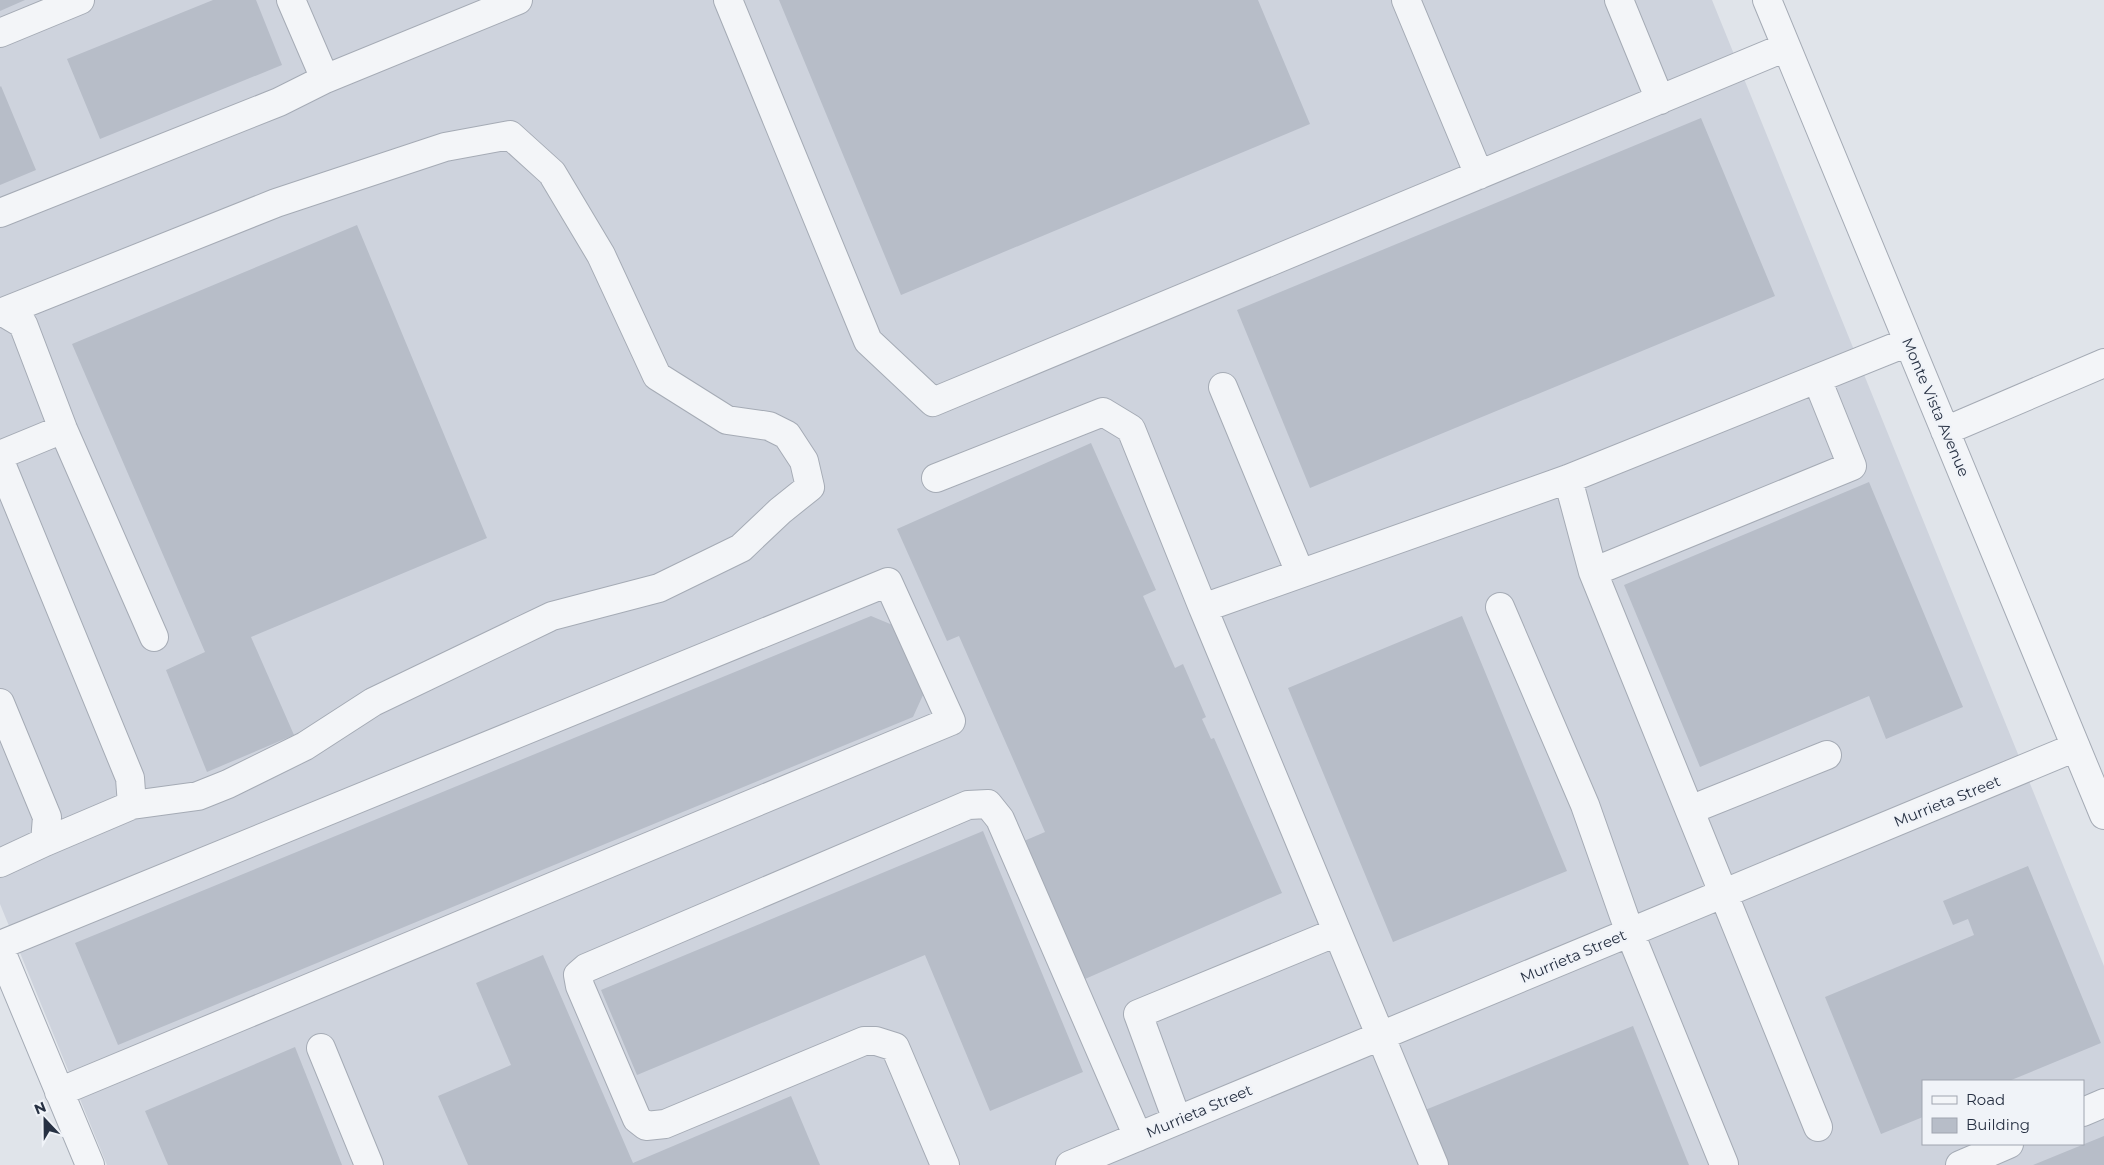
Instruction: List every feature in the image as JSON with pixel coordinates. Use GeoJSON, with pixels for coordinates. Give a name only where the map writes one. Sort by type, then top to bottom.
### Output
{"type":"FeatureCollection","features":[{"type":"Feature","properties":{"kind":"street"},"geometry":{"type":"LineString","coordinates":[[0,33],[80,0]]}},
{"type":"Feature","properties":{"kind":"street"},"geometry":{"type":"LineString","coordinates":[[291,0],[325,79]]}},
{"type":"Feature","properties":{"kind":"street"},"geometry":{"type":"LineString","coordinates":[[0,213],[279,102],[325,79],[518,0]]}},
{"type":"Feature","properties":{"kind":"street"},"geometry":{"type":"LineString","coordinates":[[728,0],[868,341],[933,402],[1786,48]]}},
{"type":"Feature","properties":{"kind":"street"},"geometry":{"type":"LineString","coordinates":[[1406,0],[1478,175]]}},
{"type":"Feature","properties":{"kind":"street"},"geometry":{"type":"LineString","coordinates":[[1619,0],[1660,100]]}},
{"type":"Feature","properties":{"kind":"street","name":"Monte Vista Avenue"},"geometry":{"type":"LineString","coordinates":[[1767,0],[2104,815]]}},
{"type":"Feature","properties":{"kind":"street"},"geometry":{"type":"LineString","coordinates":[[0,862],[132,805],[198,796],[228,784],[305,746],[373,702],[552,616],[659,588],[741,548],[780,511],[810,488],[804,461],[787,435],[769,426],[728,420],[657,376],[602,255],[557,181],[552,173],[510,135],[445,147],[276,203],[1,312]]}},
{"type":"Feature","properties":{"kind":"street"},"geometry":{"type":"LineString","coordinates":[[1,312],[23,324],[63,429],[154,637]]}},
{"type":"Feature","properties":{"kind":"street"},"geometry":{"type":"LineString","coordinates":[[1202,608],[1568,479],[1908,342]]}},
{"type":"Feature","properties":{"kind":"street"},"geometry":{"type":"LineString","coordinates":[[1945,431],[2104,363]]}},
{"type":"Feature","properties":{"kind":"street"},"geometry":{"type":"LineString","coordinates":[[1593,572],[1852,466],[1817,379]]}},
{"type":"Feature","properties":{"kind":"street"},"geometry":{"type":"LineString","coordinates":[[1223,387],[1300,573]]}},
{"type":"Feature","properties":{"kind":"street"},"geometry":{"type":"LineString","coordinates":[[936,478],[1103,412],[1131,429],[1202,608],[1434,1165]]}},
{"type":"Feature","properties":{"kind":"street"},"geometry":{"type":"LineString","coordinates":[[0,455],[63,429]]}},
{"type":"Feature","properties":{"kind":"street"},"geometry":{"type":"LineString","coordinates":[[0,462],[130,778],[132,805]]}},
{"type":"Feature","properties":{"kind":"street"},"geometry":{"type":"LineString","coordinates":[[1568,479],[1593,572],[1818,1127]]}},
{"type":"Feature","properties":{"kind":"street"},"geometry":{"type":"LineString","coordinates":[[0,945],[888,582],[951,721],[59,1092]]}},
{"type":"Feature","properties":{"kind":"street"},"geometry":{"type":"LineString","coordinates":[[1500,607],[1585,805],[1630,933],[1724,1164]]}},
{"type":"Feature","properties":{"kind":"street"},"geometry":{"type":"LineString","coordinates":[[0,702],[47,817],[45,842]]}},
{"type":"Feature","properties":{"kind":"street","name":"Murrieta Street"},"geometry":{"type":"LineString","coordinates":[[1070,1165],[2076,747]]}},
{"type":"Feature","properties":{"kind":"street"},"geometry":{"type":"LineString","coordinates":[[1690,810],[1827,755]]}},
{"type":"Feature","properties":{"kind":"street"},"geometry":{"type":"LineString","coordinates":[[945,1165],[895,1046],[876,1041],[864,1041],[665,1124],[646,1126],[637,1119],[580,986],[578,975],[586,968],[968,805],[988,804],[1000,819],[1138,1137]]}},
{"type":"Feature","properties":{"kind":"street"},"geometry":{"type":"LineString","coordinates":[[1177,1120],[1138,1014],[1338,932]]}},
{"type":"Feature","properties":{"kind":"street"},"geometry":{"type":"LineString","coordinates":[[0,949],[90,1165]]}},
{"type":"Feature","properties":{"kind":"street"},"geometry":{"type":"LineString","coordinates":[[322,1048],[369,1165]]}},
{"type":"Feature","properties":{"kind":"street"},"geometry":{"type":"LineString","coordinates":[[2084,1112],[2104,1103]]}},
{"type":"Feature","properties":{"kind":"street"},"geometry":{"type":"LineString","coordinates":[[1960,1165],[2007,1145]]}},
{"type":"Feature","properties":{"kind":"shaded area"},"geometry":{"type":"Polygon","coordinates":[[[0,0],[1712,0],[2104,966],[2104,1165],[107,1165],[0,904],[0,0]]]}},
{"type":"Feature","properties":{"kind":"building"},"geometry":{"type":"Polygon","coordinates":[[[0,0],[25,0],[0,11],[0,0]]]}},
{"type":"Feature","properties":{"kind":"building"},"geometry":{"type":"Polygon","coordinates":[[[213,0],[256,0],[282,65],[100,139],[67,59],[213,0]]]}},
{"type":"Feature","properties":{"kind":"building"},"geometry":{"type":"Polygon","coordinates":[[[779,0],[1258,0],[1310,124],[901,295],[779,0]]]}},
{"type":"Feature","properties":{"kind":"building"},"geometry":{"type":"Polygon","coordinates":[[[0,87],[36,170],[0,185],[0,87]]]}},
{"type":"Feature","properties":{"kind":"building"},"geometry":{"type":"Polygon","coordinates":[[[1701,118],[1775,296],[1310,488],[1237,310],[1701,118]]]}},
{"type":"Feature","properties":{"kind":"building"},"geometry":{"type":"Polygon","coordinates":[[[357,225],[487,538],[251,637],[294,735],[207,772],[166,670],[205,652],[72,344],[357,225]]]}},
{"type":"Feature","properties":{"kind":"building"},"geometry":{"type":"Polygon","coordinates":[[[1091,443],[1156,590],[1143,596],[1175,668],[1183,664],[1206,717],[1202,719],[1211,739],[1214,738],[1282,893],[1085,979],[1024,841],[1045,832],[959,636],[947,641],[897,529],[1091,443]]]}},
{"type":"Feature","properties":{"kind":"building"},"geometry":{"type":"Polygon","coordinates":[[[1869,482],[1963,707],[1886,739],[1869,696],[1700,767],[1624,585],[1869,482]]]}},
{"type":"Feature","properties":{"kind":"building"},"geometry":{"type":"Polygon","coordinates":[[[871,616],[895,626],[923,695],[913,717],[118,1045],[75,943],[871,616]]]}},
{"type":"Feature","properties":{"kind":"building"},"geometry":{"type":"Polygon","coordinates":[[[1462,616],[1567,871],[1393,942],[1288,688],[1462,616]]]}},
{"type":"Feature","properties":{"kind":"building"},"geometry":{"type":"Polygon","coordinates":[[[983,831],[1083,1072],[990,1111],[925,955],[637,1075],[601,990],[983,831]]]}},
{"type":"Feature","properties":{"kind":"building"},"geometry":{"type":"Polygon","coordinates":[[[2028,866],[2101,1043],[2011,1080],[1922,1080],[1922,1117],[1881,1134],[1825,997],[1974,935],[1968,919],[1953,925],[1943,901],[2028,866]]]}},
{"type":"Feature","properties":{"kind":"building"},"geometry":{"type":"Polygon","coordinates":[[[543,955],[633,1163],[791,1096],[820,1165],[468,1165],[438,1096],[511,1065],[476,983],[543,955]]]}},
{"type":"Feature","properties":{"kind":"building"},"geometry":{"type":"Polygon","coordinates":[[[1633,1026],[1689,1165],[1447,1165],[1425,1110],[1633,1026]]]}},
{"type":"Feature","properties":{"kind":"building"},"geometry":{"type":"Polygon","coordinates":[[[295,1047],[342,1165],[168,1165],[145,1111],[295,1047]]]}},
{"type":"Feature","properties":{"kind":"building"},"geometry":{"type":"Polygon","coordinates":[[[2104,1136],[2104,1165],[2033,1165],[2084,1145],[2104,1136]]]}}]}
